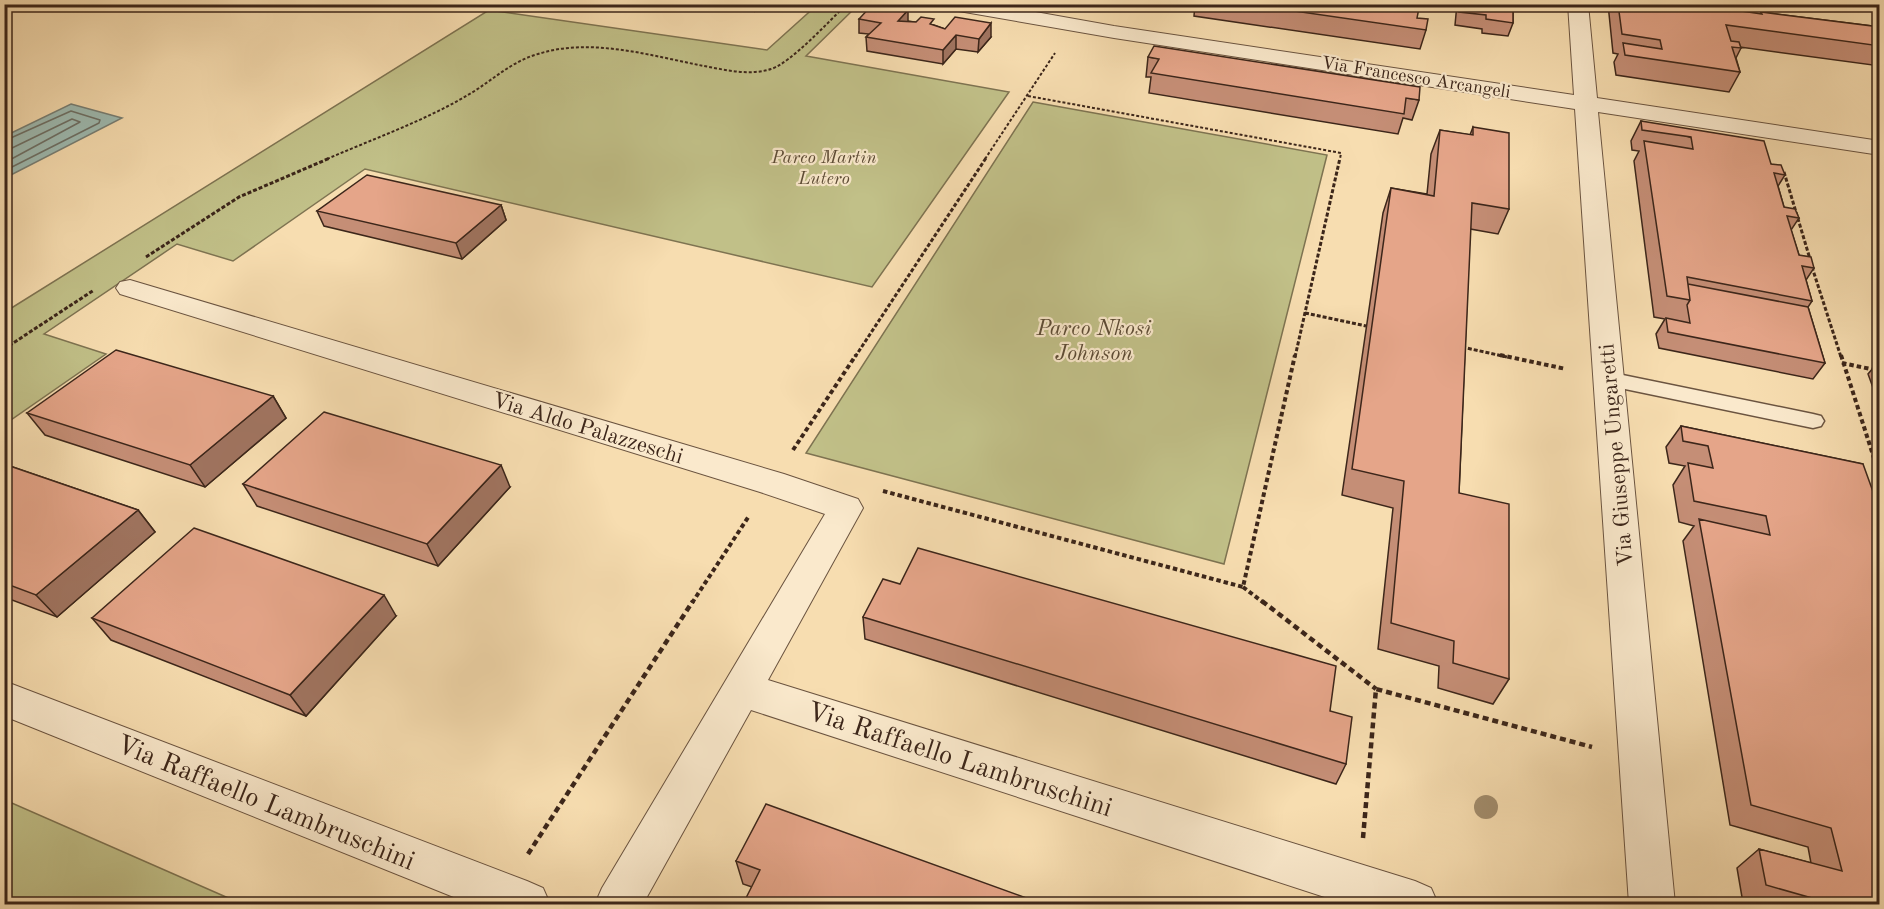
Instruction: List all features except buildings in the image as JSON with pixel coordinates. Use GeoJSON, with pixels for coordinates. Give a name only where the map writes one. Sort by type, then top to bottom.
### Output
{"type":"FeatureCollection","features":[{"type":"Feature","properties":{"kind":"street","name":"Via Francesco Arcangeli"},"geometry":{"type":"LineString","coordinates":[[953,4],[1134,35],[1880,148]]}},
{"type":"Feature","properties":{"kind":"street","name":"Via Giuseppe Ungaretti"},"geometry":{"type":"LineString","coordinates":[[1578,4],[1652,904]]}},
{"type":"Feature","properties":{"kind":"street","name":"Via Aldo Palazzeschi"},"geometry":{"type":"LineString","coordinates":[[123,278],[846,508],[740,689]]}},
{"type":"Feature","properties":{"kind":"street","name":"Via Raffaello Lambruschini"},"geometry":{"type":"LineString","coordinates":[[740,689],[1415,904]]}},
{"type":"Feature","properties":{"kind":"street"},"geometry":{"type":"LineString","coordinates":[[618,904],[740,689]]}},
{"type":"Feature","properties":{"kind":"street","name":"Via Raffaello Lambruschini"},"geometry":{"type":"LineString","coordinates":[[4,698],[527,904]]}},
{"type":"Feature","properties":{"kind":"lane"},"geometry":{"type":"LineString","coordinates":[[1608,379],[1813,421]]}},
{"type":"Feature","properties":{"kind":"path"},"geometry":{"type":"LineString","coordinates":[[4,349],[123,278],[239,198],[424,117],[468,95],[508,66],[539,53],[576,48],[605,48],[742,73],[773,69],[794,54],[847,4]]}},
{"type":"Feature","properties":{"kind":"path"},"geometry":{"type":"LineString","coordinates":[[1028,96],[1341,153],[1244,587]]}},
{"type":"Feature","properties":{"kind":"path"},"geometry":{"type":"LineString","coordinates":[[1771,132],[1842,363],[1880,477]]}},
{"type":"Feature","properties":{"kind":"path"},"geometry":{"type":"LineString","coordinates":[[1305,313],[1366,326]]}},
{"type":"Feature","properties":{"kind":"path"},"geometry":{"type":"LineString","coordinates":[[1456,345],[1608,379]]}},
{"type":"Feature","properties":{"kind":"path"},"geometry":{"type":"LineString","coordinates":[[1842,363],[1880,371]]}},
{"type":"Feature","properties":{"kind":"path"},"geometry":{"type":"LineString","coordinates":[[876,489],[1244,587],[1376,689],[1640,760]]}},
{"type":"Feature","properties":{"kind":"path"},"geometry":{"type":"LineString","coordinates":[[1359,887],[1376,689]]}},
{"type":"Feature","properties":{"kind":"green space","name":"Parco Martin Lutero"},"geometry":{"type":"Polygon","coordinates":[[[817,5],[858,5],[806,56],[1009,92],[872,287],[365,169],[233,261],[177,244],[44,334],[106,354],[5,424],[5,312],[489,10],[767,50],[817,5]]]}},
{"type":"Feature","properties":{"kind":"green space","name":"Parco Nkosi Johnson"},"geometry":{"type":"Polygon","coordinates":[[[1033,102],[1327,155],[1224,564],[806,453],[1033,102]]]}},
{"type":"Feature","properties":{"kind":"green space"},"geometry":{"type":"Polygon","coordinates":[[[5,800],[242,904],[5,904],[5,800]]]}},
{"type":"Feature","properties":{"kind":"water"},"geometry":{"type":"Polygon","coordinates":[[[71,104],[122,118],[5,178],[5,136],[71,104]]]}}]}
